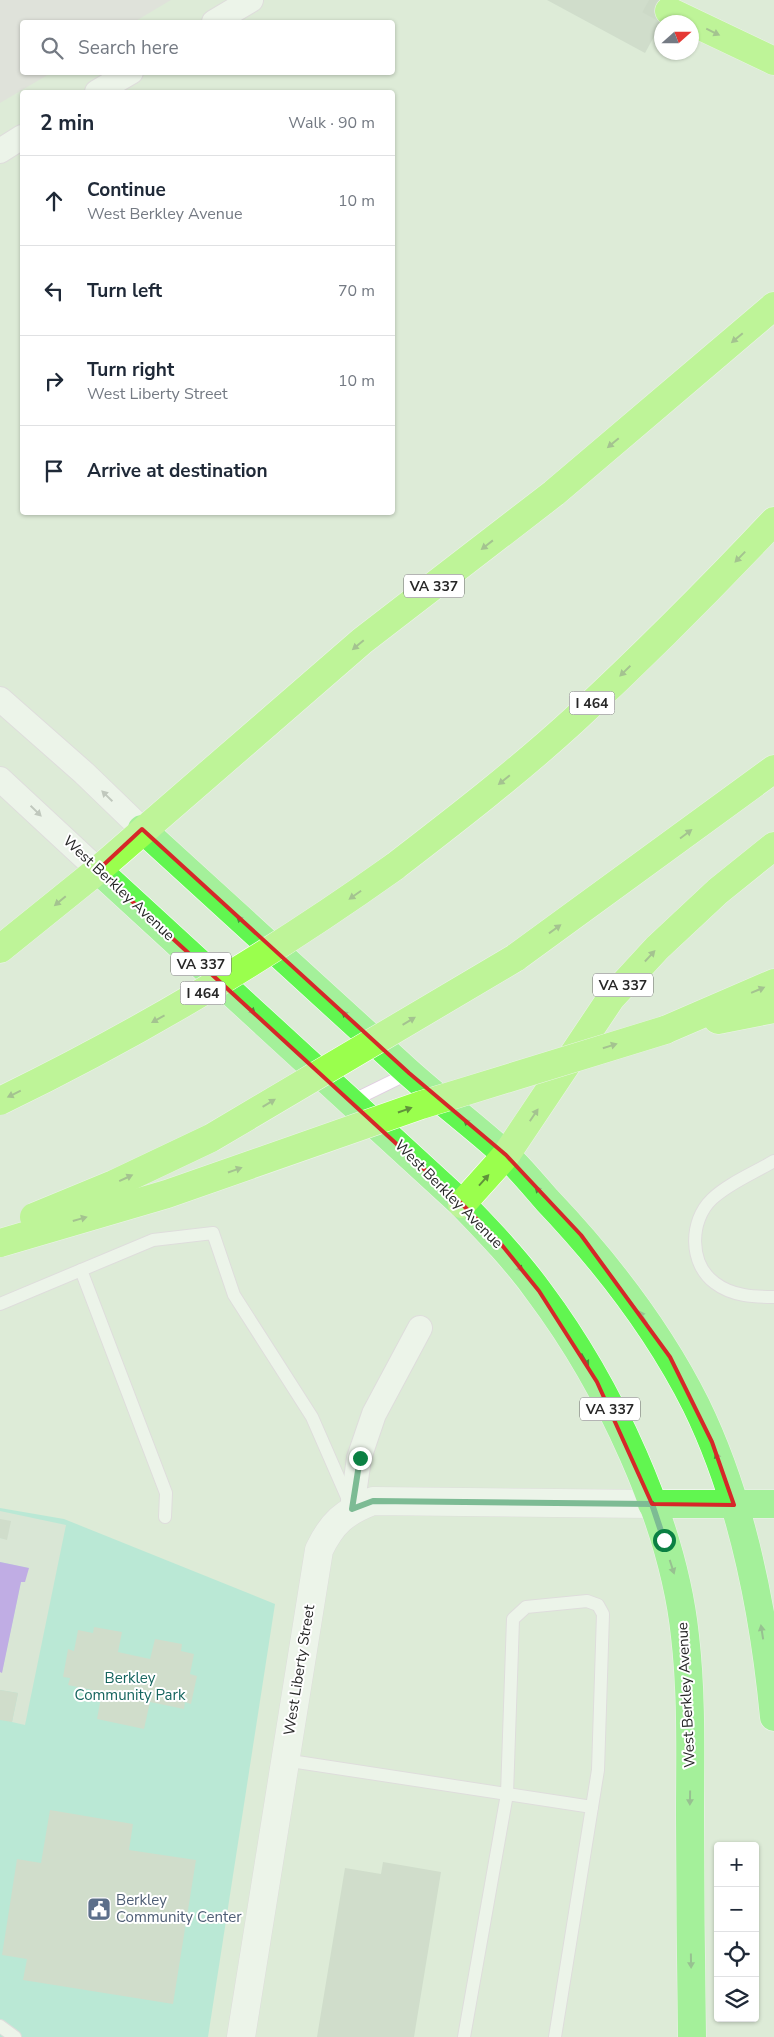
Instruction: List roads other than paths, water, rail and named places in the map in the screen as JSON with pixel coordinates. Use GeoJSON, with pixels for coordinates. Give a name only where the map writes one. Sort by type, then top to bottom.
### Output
{"type":"FeatureCollection","features":[{"type":"Feature","properties":{"kind":"highway"},"geometry":{"type":"LineString","coordinates":[[669,10],[774,61]]}},
{"type":"Feature","properties":{"kind":"highway","name":"VA 337"},"geometry":{"type":"LineString","coordinates":[[98,870],[142,829],[362,642],[554,493],[774,306]]}},
{"type":"Feature","properties":{"kind":"highway","name":"I 464"},"geometry":{"type":"LineString","coordinates":[[0,1101],[69,1067],[192,1000],[309,926],[394,867],[464,813],[573,721],[691,606],[774,521]]}},
{"type":"Feature","properties":{"kind":"highway"},"geometry":{"type":"LineString","coordinates":[[0,1232],[114,1184],[211,1138],[515,958],[774,769]]}},
{"type":"Feature","properties":{"kind":"highway","name":"VA 337"},"geometry":{"type":"LineString","coordinates":[[506,1155],[611,998],[657,948],[718,891],[774,846]]}},
{"type":"Feature","properties":{"kind":"highway"},"geometry":{"type":"LineString","coordinates":[[0,949],[98,870]]}},
{"type":"Feature","properties":{"kind":"highway"},"geometry":{"type":"LineString","coordinates":[[665,1030],[774,983]]}},
{"type":"Feature","properties":{"kind":"highway"},"geometry":{"type":"LineString","coordinates":[[0,1243],[167,1194],[422,1104],[665,1030],[774,1009]]}},
{"type":"Feature","properties":{"kind":"highway"},"geometry":{"type":"LineString","coordinates":[[462,1204],[506,1155]]}},
{"type":"Feature","properties":{"kind":"main road"},"geometry":{"type":"LineString","coordinates":[[142,829],[409,1073],[506,1155],[581,1236],[638,1308],[670,1358],[712,1442],[734,1505],[754,1584],[774,1717]]}},
{"type":"Feature","properties":{"kind":"main road","name":"West Berkley Avenue"},"geometry":{"type":"LineString","coordinates":[[98,870],[352,1101],[462,1204],[501,1244],[539,1291],[571,1337],[597,1382],[634,1459],[652,1504],[675,1576],[686,1636],[691,1757],[692,2037]]}},
{"type":"Feature","properties":{"kind":"main road"},"geometry":{"type":"LineString","coordinates":[[352,1509],[373,1501],[774,1504]]}},
{"type":"Feature","properties":{"kind":"main road","name":"West Liberty Street"},"geometry":{"type":"LineString","coordinates":[[241,2037],[319,1550],[329,1530],[352,1509]]}},
{"type":"Feature","properties":{"kind":"street"},"geometry":{"type":"LineString","coordinates":[[217,20],[252,0]]}},
{"type":"Feature","properties":{"kind":"street"},"geometry":{"type":"LineString","coordinates":[[100,90],[126,75]]}},
{"type":"Feature","properties":{"kind":"street"},"geometry":{"type":"LineString","coordinates":[[0,151],[20,138]]}},
{"type":"Feature","properties":{"kind":"street"},"geometry":{"type":"LineString","coordinates":[[0,699],[84,773],[142,829]]}},
{"type":"Feature","properties":{"kind":"street","name":"West Berkley Avenue"},"geometry":{"type":"LineString","coordinates":[[0,779],[98,870]]}},
{"type":"Feature","properties":{"kind":"street"},"geometry":{"type":"LineString","coordinates":[[352,1509],[360,1458],[374,1414],[420,1328]]}},
{"type":"Feature","properties":{"kind":"lane"},"geometry":{"type":"LineString","coordinates":[[352,1101],[409,1073]]}},
{"type":"Feature","properties":{"kind":"lane"},"geometry":{"type":"LineString","coordinates":[[774,1161],[712,1200],[702,1213],[694,1236],[699,1261],[706,1274],[716,1284],[742,1295],[774,1297]]}},
{"type":"Feature","properties":{"kind":"lane"},"geometry":{"type":"LineString","coordinates":[[0,1304],[153,1240],[213,1233],[234,1295],[312,1417],[352,1509]]}},
{"type":"Feature","properties":{"kind":"lane"},"geometry":{"type":"LineString","coordinates":[[81,1270],[166,1494],[165,1517]]}},
{"type":"Feature","properties":{"kind":"lane"},"geometry":{"type":"LineString","coordinates":[[464,2037],[507,1794],[513,1619],[526,1607],[587,1601],[598,1605],[603,1614],[598,1770],[555,2037]]}},
{"type":"Feature","properties":{"kind":"lane"},"geometry":{"type":"LineString","coordinates":[[284,1760],[592,1807]]}},
{"type":"Feature","properties":{"kind":"lane"},"geometry":{"type":"LineString","coordinates":[[0,2026],[15,2037]]}},
{"type":"Feature","properties":{"kind":"tunnel"},"geometry":{"type":"LineString","coordinates":[[649,0],[669,11]]}},
{"type":"Feature","properties":{"kind":"place","name":"Berkley Community Center"},"geometry":{"type":"Point","coordinates":[99,1909]}},
{"type":"Feature","properties":{"kind":"park label","name":"Berkley Community Park"},"geometry":{"type":"Point","coordinates":[130,1686]}}]}
